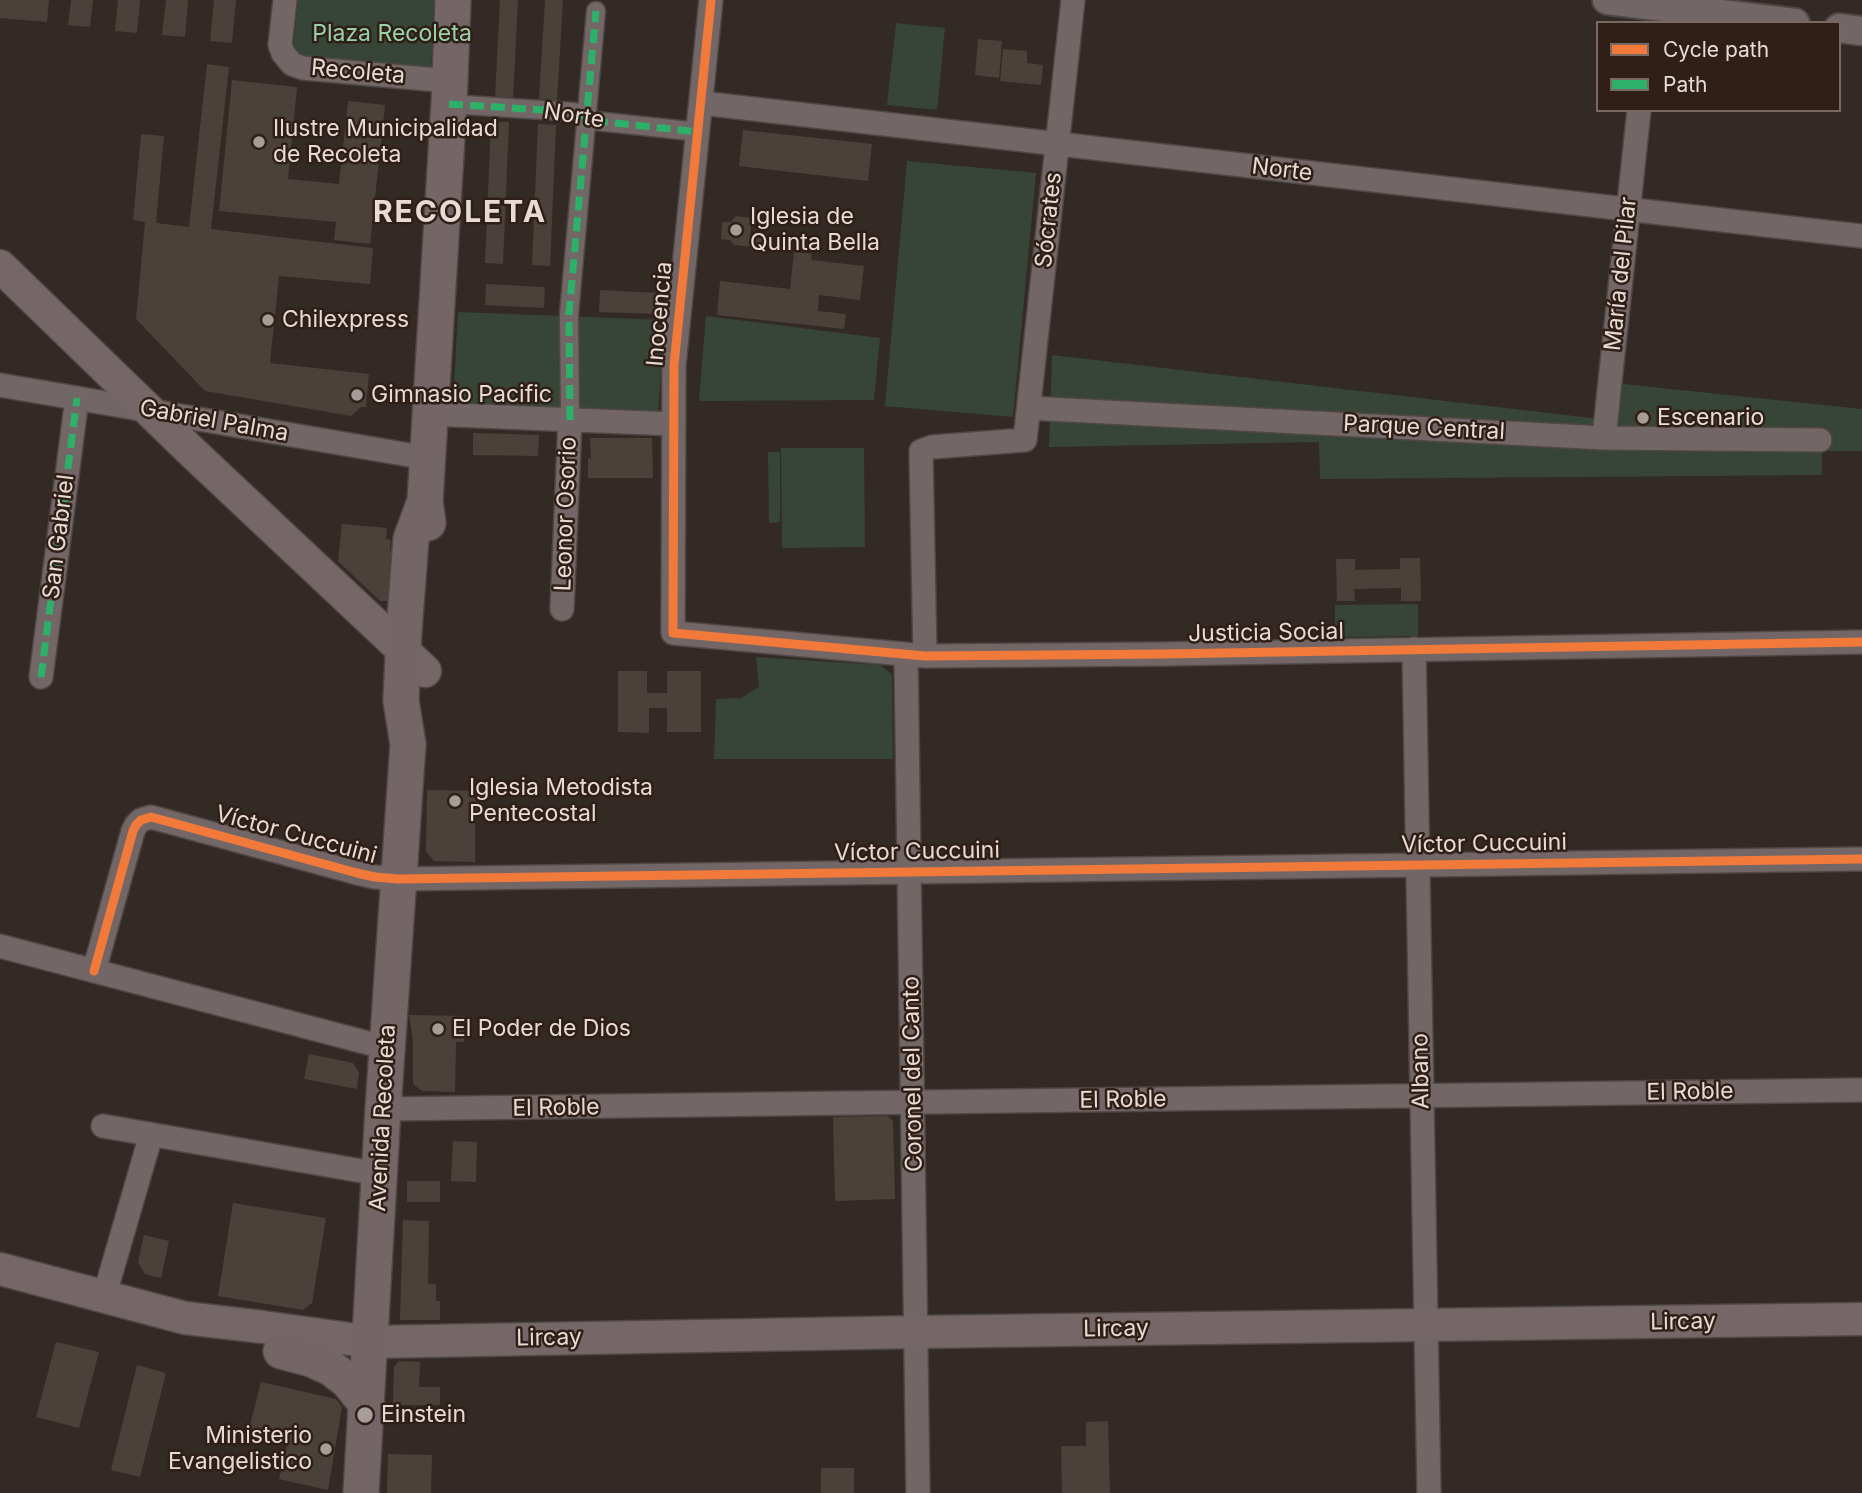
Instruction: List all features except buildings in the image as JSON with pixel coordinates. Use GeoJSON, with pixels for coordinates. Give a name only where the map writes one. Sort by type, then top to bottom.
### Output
{"type":"FeatureCollection","features":[{"type":"Feature","properties":{"kind":"main road","name":"Avenida Recoleta"},"geometry":{"type":"LineString","coordinates":[[361,1493],[408,744],[422,702],[414,660],[431,540],[425,501],[453,0]]}},
{"type":"Feature","properties":{"kind":"main road"},"geometry":{"type":"LineString","coordinates":[[0,266],[414,660]]}},
{"type":"Feature","properties":{"kind":"main road"},"geometry":{"type":"LineString","coordinates":[[0,1269],[185,1318],[241,1342],[311,1359],[331,1368],[348,1381],[367,1405]]}},
{"type":"Feature","properties":{"kind":"main road"},"geometry":{"type":"LineString","coordinates":[[185,1318],[371,1342]]}},
{"type":"Feature","properties":{"kind":"main road","name":"Lircay"},"geometry":{"type":"LineString","coordinates":[[371,1342],[1862,1319]]}},
{"type":"Feature","properties":{"kind":"main road"},"geometry":{"type":"LineString","coordinates":[[281,1351],[330,1351],[371,1342]]}},
{"type":"Feature","properties":{"kind":"street","name":"Recoleta"},"geometry":{"type":"LineString","coordinates":[[285,0],[280,44],[292,64],[449,92]]}},
{"type":"Feature","properties":{"kind":"street","name":"Inocencia"},"geometry":{"type":"LineString","coordinates":[[673,633],[675,347],[711,0]]}},
{"type":"Feature","properties":{"kind":"street","name":"Sócrates"},"geometry":{"type":"LineString","coordinates":[[1025,440],[1073,0]]}},
{"type":"Feature","properties":{"kind":"street"},"geometry":{"type":"LineString","coordinates":[[1607,0],[1651,9],[1774,21]]}},
{"type":"Feature","properties":{"kind":"street"},"geometry":{"type":"LineString","coordinates":[[570,420],[569,314],[596,12]]}},
{"type":"Feature","properties":{"kind":"street"},"geometry":{"type":"LineString","coordinates":[[1841,28],[1862,31]]}},
{"type":"Feature","properties":{"kind":"street","name":"Norte"},"geometry":{"type":"LineString","coordinates":[[449,92],[574,112],[596,121],[699,132]]}},
{"type":"Feature","properties":{"kind":"street","name":"Norte"},"geometry":{"type":"LineString","coordinates":[[701,103],[1862,236]]}},
{"type":"Feature","properties":{"kind":"street","name":"María del Pilar"},"geometry":{"type":"LineString","coordinates":[[1604,438],[1639,112]]}},
{"type":"Feature","properties":{"kind":"street","name":"Gabriel Palma"},"geometry":{"type":"LineString","coordinates":[[0,385],[428,458]]}},
{"type":"Feature","properties":{"kind":"street","name":"San Gabriel"},"geometry":{"type":"LineString","coordinates":[[40,677],[77,398]]}},
{"type":"Feature","properties":{"kind":"street","name":"Parque Central"},"geometry":{"type":"LineString","coordinates":[[1029,408],[1604,438],[1820,440]]}},
{"type":"Feature","properties":{"kind":"street"},"geometry":{"type":"LineString","coordinates":[[430,414],[674,424]]}},
{"type":"Feature","properties":{"kind":"street","name":"Leonor Osorio"},"geometry":{"type":"LineString","coordinates":[[562,609],[570,420]]}},
{"type":"Feature","properties":{"kind":"street","name":"Coronel del Canto"},"geometry":{"type":"LineString","coordinates":[[918,1493],[914,1103],[908,872],[921,451],[932,447],[1025,440]]}},
{"type":"Feature","properties":{"kind":"street","name":"Justicia Social"},"geometry":{"type":"LineString","coordinates":[[673,633],[916,655],[1213,654],[1862,642]]}},
{"type":"Feature","properties":{"kind":"street","name":"Albano"},"geometry":{"type":"LineString","coordinates":[[1414,649],[1429,1493]]}},
{"type":"Feature","properties":{"kind":"street","name":"Víctor Cuccuini"},"geometry":{"type":"LineString","coordinates":[[94,971],[133,831],[136,825],[146,818],[157,818],[357,873],[398,879],[1862,859]]}},
{"type":"Feature","properties":{"kind":"street"},"geometry":{"type":"LineString","coordinates":[[0,946],[387,1048]]}},
{"type":"Feature","properties":{"kind":"street","name":"El Roble"},"geometry":{"type":"LineString","coordinates":[[383,1109],[1862,1090]]}},
{"type":"Feature","properties":{"kind":"street"},"geometry":{"type":"LineString","coordinates":[[103,1126],[379,1174]]}},
{"type":"Feature","properties":{"kind":"street"},"geometry":{"type":"LineString","coordinates":[[104,1297],[150,1135]]}},
{"type":"Feature","properties":{"kind":"green space","name":"Plaza Recoleta"},"geometry":{"type":"Polygon","coordinates":[[[298,0],[434,0],[431,72],[303,60],[293,51],[298,0]]]}},
{"type":"Feature","properties":{"kind":"green space"},"geometry":{"type":"Polygon","coordinates":[[[896,23],[945,28],[937,110],[887,105],[896,23]]]}},
{"type":"Feature","properties":{"kind":"green space"},"geometry":{"type":"Polygon","coordinates":[[[907,161],[1036,173],[1013,417],[885,406],[907,161]]]}},
{"type":"Feature","properties":{"kind":"green space"},"geometry":{"type":"Polygon","coordinates":[[[458,312],[665,320],[658,412],[654,415],[453,405],[458,312]]]}},
{"type":"Feature","properties":{"kind":"green space"},"geometry":{"type":"Polygon","coordinates":[[[706,316],[880,338],[874,400],[699,401],[706,316]]]}},
{"type":"Feature","properties":{"kind":"green space"},"geometry":{"type":"Polygon","coordinates":[[[1052,355],[1617,421],[1623,384],[1862,409],[1862,451],[1822,451],[1822,475],[1320,479],[1319,442],[1049,447],[1052,355]]]}},
{"type":"Feature","properties":{"kind":"green space"},"geometry":{"type":"Polygon","coordinates":[[[781,448],[864,448],[865,547],[782,548],[781,448]]]}},
{"type":"Feature","properties":{"kind":"green space"},"geometry":{"type":"Polygon","coordinates":[[[768,452],[780,452],[780,522],[769,523],[768,452]]]}},
{"type":"Feature","properties":{"kind":"green space"},"geometry":{"type":"Polygon","coordinates":[[[1418,604],[1418,636],[1335,637],[1335,605],[1418,604]]]}},
{"type":"Feature","properties":{"kind":"green space"},"geometry":{"type":"Polygon","coordinates":[[[756,657],[880,665],[892,674],[893,759],[714,759],[716,699],[741,698],[759,687],[756,657]]]}},
{"type":"Feature","properties":{"kind":"marked path"},"geometry":{"type":"LineString","coordinates":[[570,420],[569,314],[596,11]]}},
{"type":"Feature","properties":{"kind":"marked path"},"geometry":{"type":"LineString","coordinates":[[449,104],[574,112],[596,121],[699,132]]}},
{"type":"Feature","properties":{"kind":"marked path"},"geometry":{"type":"LineString","coordinates":[[41,677],[77,398]]}},
{"type":"Feature","properties":{"kind":"cycle path"},"geometry":{"type":"LineString","coordinates":[[711,0],[674,365],[673,633],[925,656],[1862,642]]}},
{"type":"Feature","properties":{"kind":"cycle path"},"geometry":{"type":"LineString","coordinates":[[94,971],[133,831],[141,820],[151,817],[357,873],[398,879],[1862,859]]}},
{"type":"Feature","properties":{"kind":"place","name":"Ilustre Municipalidad de Recoleta"},"geometry":{"type":"Point","coordinates":[259,142]}},
{"type":"Feature","properties":{"kind":"place","name":"Iglesia de Quinta Bella"},"geometry":{"type":"Point","coordinates":[736,230]}},
{"type":"Feature","properties":{"kind":"place","name":"Chilexpress"},"geometry":{"type":"Point","coordinates":[268,320]}},
{"type":"Feature","properties":{"kind":"place","name":"Gimnasio Pacific"},"geometry":{"type":"Point","coordinates":[357,395]}},
{"type":"Feature","properties":{"kind":"place","name":"Escenario"},"geometry":{"type":"Point","coordinates":[1643,418]}},
{"type":"Feature","properties":{"kind":"place","name":"Iglesia Metodista Pentecostal"},"geometry":{"type":"Point","coordinates":[455,801]}},
{"type":"Feature","properties":{"kind":"place","name":"El Poder de Dios"},"geometry":{"type":"Point","coordinates":[438,1029]}},
{"type":"Feature","properties":{"kind":"place","name":"Einstein"},"geometry":{"type":"Point","coordinates":[365,1415]}},
{"type":"Feature","properties":{"kind":"place","name":"Ministerio Evangelistico"},"geometry":{"type":"Point","coordinates":[326,1449]}},
{"type":"Feature","properties":{"kind":"district","name":"RECOLETA"},"geometry":{"type":"Point","coordinates":[460,213]}}]}
